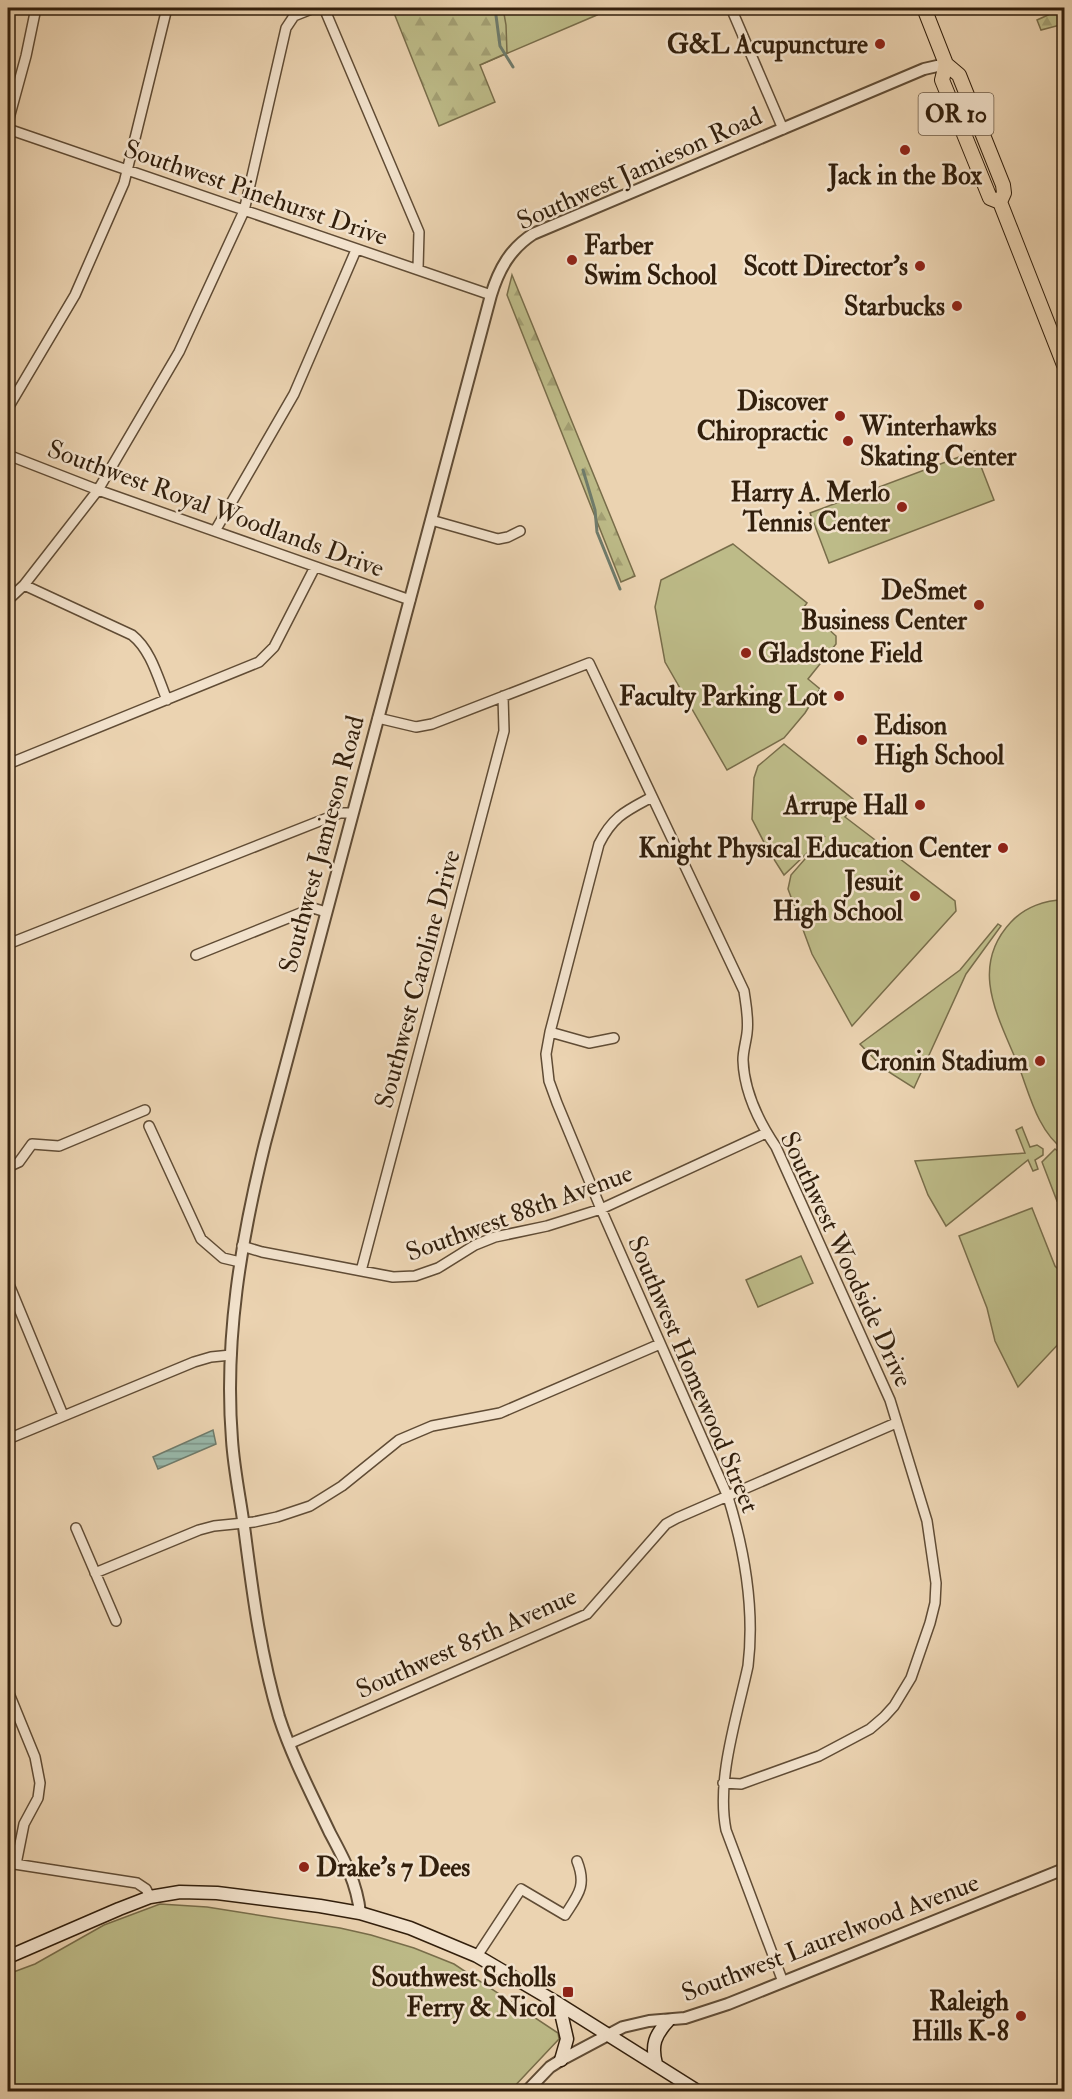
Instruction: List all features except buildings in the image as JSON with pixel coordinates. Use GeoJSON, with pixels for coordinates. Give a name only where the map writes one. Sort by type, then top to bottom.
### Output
{"type":"FeatureCollection","features":[{"type":"Feature","properties":{"kind":"main road","name":"OR 10"},"geometry":{"type":"LineString","coordinates":[[924,8],[946,64],[942,80],[946,91],[990,198],[1000,202],[1065,365]]}},
{"type":"Feature","properties":{"kind":"main road"},"geometry":{"type":"LineString","coordinates":[[8,1957],[150,1898],[180,1892],[217,1893],[320,1905],[360,1913],[410,1928],[477,1956],[699,2091]]}},
{"type":"Feature","properties":{"kind":"main road"},"geometry":{"type":"LineString","coordinates":[[559,2004],[567,2032],[561,2060]]}},
{"type":"Feature","properties":{"kind":"main road"},"geometry":{"type":"LineString","coordinates":[[656,2064],[654,2040],[668,2021]]}},
{"type":"Feature","properties":{"kind":"street"},"geometry":{"type":"LineString","coordinates":[[8,122],[36,8]]}},
{"type":"Feature","properties":{"kind":"street"},"geometry":{"type":"LineString","coordinates":[[8,408],[75,295],[129,170],[167,8]]}},
{"type":"Feature","properties":{"kind":"street"},"geometry":{"type":"LineString","coordinates":[[8,600],[24,585],[98,490],[179,352],[244,211],[286,28],[294,16],[314,8]]}},
{"type":"Feature","properties":{"kind":"street"},"geometry":{"type":"LineString","coordinates":[[324,8],[419,232],[418,269]]}},
{"type":"Feature","properties":{"kind":"street"},"geometry":{"type":"LineString","coordinates":[[731,8],[783,129]]}},
{"type":"Feature","properties":{"kind":"street","name":"Southwest Jamieson Road"},"geometry":{"type":"LineString","coordinates":[[360,1913],[359,1898],[351,1874],[289,1744],[273,1693],[255,1616],[231,1438],[231,1355],[242,1246],[262,1152],[491,295],[498,274],[508,256],[533,234],[924,69],[946,64]]}},
{"type":"Feature","properties":{"kind":"street","name":"Southwest Pinehurst Drive"},"geometry":{"type":"LineString","coordinates":[[8,129],[491,295]]}},
{"type":"Feature","properties":{"kind":"street"},"geometry":{"type":"LineString","coordinates":[[216,531],[294,394],[356,250]]}},
{"type":"Feature","properties":{"kind":"street","name":"Southwest Royal Woodlands Drive"},"geometry":{"type":"LineString","coordinates":[[8,455],[98,490],[410,600]]}},
{"type":"Feature","properties":{"kind":"street"},"geometry":{"type":"LineString","coordinates":[[431,520],[498,539],[520,531]]}},
{"type":"Feature","properties":{"kind":"street"},"geometry":{"type":"LineString","coordinates":[[8,764],[251,666],[268,655],[274,647],[315,567]]}},
{"type":"Feature","properties":{"kind":"street"},"geometry":{"type":"LineString","coordinates":[[24,585],[132,635],[145,649],[166,700]]}},
{"type":"Feature","properties":{"kind":"street","name":"Southwest Woodside Drive"},"geometry":{"type":"LineString","coordinates":[[503,696],[589,663],[744,991],[748,1031],[743,1059],[746,1081],[754,1107],[766,1133],[776,1147],[884,1385],[924,1510],[936,1583],[935,1603],[930,1623],[904,1692],[894,1706],[870,1729],[819,1756],[741,1784],[723,1783]]}},
{"type":"Feature","properties":{"kind":"street"},"geometry":{"type":"LineString","coordinates":[[378,718],[416,727],[432,724],[503,696]]}},
{"type":"Feature","properties":{"kind":"street","name":"Southwest Caroline Drive"},"geometry":{"type":"LineString","coordinates":[[361,1271],[504,731],[503,696]]}},
{"type":"Feature","properties":{"kind":"street","name":"Southwest Homewood Street"},"geometry":{"type":"LineString","coordinates":[[652,797],[615,819],[599,844],[546,1054],[549,1081],[601,1209],[728,1497],[737,1526],[750,1600],[750,1646],[748,1666],[723,1783],[722,1800],[726,1830],[783,1982]]}},
{"type":"Feature","properties":{"kind":"street"},"geometry":{"type":"LineString","coordinates":[[8,944],[340,813],[352,813]]}},
{"type":"Feature","properties":{"kind":"street"},"geometry":{"type":"LineString","coordinates":[[196,955],[313,908],[326,912]]}},
{"type":"Feature","properties":{"kind":"street"},"geometry":{"type":"LineString","coordinates":[[550,1032],[589,1043],[614,1038]]}},
{"type":"Feature","properties":{"kind":"street"},"geometry":{"type":"LineString","coordinates":[[8,1167],[18,1162],[32,1144],[59,1146],[145,1110]]}},
{"type":"Feature","properties":{"kind":"street"},"geometry":{"type":"LineString","coordinates":[[149,1126],[201,1239],[223,1258],[240,1262]]}},
{"type":"Feature","properties":{"kind":"street","name":"Southwest 88th Avenue"},"geometry":{"type":"LineString","coordinates":[[242,1246],[393,1277],[415,1276],[438,1268],[475,1245],[495,1237],[547,1226],[601,1209],[766,1133]]}},
{"type":"Feature","properties":{"kind":"street"},"geometry":{"type":"LineString","coordinates":[[8,1282],[63,1415]]}},
{"type":"Feature","properties":{"kind":"street"},"geometry":{"type":"LineString","coordinates":[[96,1573],[199,1530],[277,1517],[310,1506],[342,1486],[399,1440],[432,1426],[500,1413],[660,1344]]}},
{"type":"Feature","properties":{"kind":"street"},"geometry":{"type":"LineString","coordinates":[[8,1439],[194,1362],[231,1355]]}},
{"type":"Feature","properties":{"kind":"street","name":"Southwest 85th Avenue"},"geometry":{"type":"LineString","coordinates":[[289,1744],[587,1614],[666,1524],[896,1423]]}},
{"type":"Feature","properties":{"kind":"street"},"geometry":{"type":"LineString","coordinates":[[76,1528],[116,1621]]}},
{"type":"Feature","properties":{"kind":"street"},"geometry":{"type":"LineString","coordinates":[[8,1692],[35,1757],[40,1782],[38,1798],[24,1824],[12,1863],[137,1883],[146,1889],[150,1898]]}},
{"type":"Feature","properties":{"kind":"street"},"geometry":{"type":"LineString","coordinates":[[477,1956],[521,1888],[565,1915],[581,1888],[582,1875],[578,1862]]}},
{"type":"Feature","properties":{"kind":"street","name":"Southwest Laurelwood Avenue"},"geometry":{"type":"LineString","coordinates":[[526,2091],[550,2067],[623,2027],[638,2023],[685,2018],[728,2004],[1065,1869]]}},
{"type":"Feature","properties":{"kind":"green space"},"geometry":{"type":"Polygon","coordinates":[[[392,8],[503,8],[507,53],[480,65],[495,102],[439,126],[392,8]]]}},
{"type":"Feature","properties":{"kind":"green space"},"geometry":{"type":"Polygon","coordinates":[[[458,8],[594,8],[597,15],[480,65],[458,8]]]}},
{"type":"Feature","properties":{"kind":"green space"},"geometry":{"type":"Polygon","coordinates":[[[1045,8],[1064,8],[1064,24],[1041,30],[1037,20],[1048,15],[1045,8]]]}},
{"type":"Feature","properties":{"kind":"green space"},"geometry":{"type":"Polygon","coordinates":[[[512,275],[635,576],[621,582],[507,295],[512,275]]]}},
{"type":"Feature","properties":{"kind":"green space","name":"Harry A. Merlo Tennis Center"},"geometry":{"type":"Polygon","coordinates":[[[975,451],[994,500],[829,563],[810,513],[975,451]]]}},
{"type":"Feature","properties":{"kind":"green space","name":"Gladstone Field"},"geometry":{"type":"Polygon","coordinates":[[[733,544],[807,603],[804,607],[836,636],[836,644],[808,679],[820,689],[805,713],[784,738],[727,770],[665,662],[655,607],[661,580],[733,544]]]}},
{"type":"Feature","properties":{"kind":"green space"},"geometry":{"type":"Polygon","coordinates":[[[784,744],[853,799],[854,807],[845,817],[955,901],[956,911],[852,1026],[812,954],[788,889],[791,875],[825,836],[784,875],[752,819],[754,778],[758,766],[784,744]]]}},
{"type":"Feature","properties":{"kind":"green space","name":"Cronin Stadium"},"geometry":{"type":"Polygon","coordinates":[[[1064,900],[1064,1150],[1048,1133],[1036,1112],[996,1012],[989,975],[991,957],[998,939],[1011,922],[1036,905],[1064,900]]]}},
{"type":"Feature","properties":{"kind":"green space"},"geometry":{"type":"Polygon","coordinates":[[[998,924],[1001,926],[966,974],[914,1088],[884,1069],[860,1044],[960,970],[998,924]]]}},
{"type":"Feature","properties":{"kind":"green space"},"geometry":{"type":"Polygon","coordinates":[[[1022,1127],[1030,1147],[1037,1145],[1043,1149],[1043,1155],[1035,1160],[1038,1169],[1033,1171],[1028,1160],[946,1226],[928,1195],[915,1161],[1025,1153],[1016,1130],[1022,1127]]]}},
{"type":"Feature","properties":{"kind":"green space"},"geometry":{"type":"Polygon","coordinates":[[[1055,1149],[1064,1156],[1064,1199],[1057,1201],[1042,1162],[1055,1149]]]}},
{"type":"Feature","properties":{"kind":"green space"},"geometry":{"type":"Polygon","coordinates":[[[1032,1208],[1055,1266],[1064,1275],[1064,1338],[1018,1387],[995,1341],[987,1308],[959,1236],[1032,1208]]]}},
{"type":"Feature","properties":{"kind":"green space"},"geometry":{"type":"Polygon","coordinates":[[[801,1256],[813,1283],[758,1307],[746,1280],[801,1256]]]}},
{"type":"Feature","properties":{"kind":"green space"},"geometry":{"type":"Polygon","coordinates":[[[160,1904],[207,1907],[340,1928],[414,1948],[454,1964],[558,2033],[559,2039],[510,2091],[8,2091],[8,1974],[35,1964],[104,1925],[160,1904]]]}},
{"type":"Feature","properties":{"kind":"shaded area"},"geometry":{"type":"Polygon","coordinates":[[[213,1430],[216,1444],[158,1469],[153,1457],[213,1430]]]}},
{"type":"Feature","properties":{"kind":"waterway"},"geometry":{"type":"LineString","coordinates":[[495,8],[500,46],[513,67]]}},
{"type":"Feature","properties":{"kind":"waterway"},"geometry":{"type":"LineString","coordinates":[[583,470],[595,510],[597,532],[620,589]]}},
{"type":"Feature","properties":{"kind":"place","name":"G&L Acupuncture"},"geometry":{"type":"Point","coordinates":[880,44]}},
{"type":"Feature","properties":{"kind":"place","name":"Jack in the Box"},"geometry":{"type":"Point","coordinates":[905,150]}},
{"type":"Feature","properties":{"kind":"place","name":"Farber Swim School"},"geometry":{"type":"Point","coordinates":[572,260]}},
{"type":"Feature","properties":{"kind":"place","name":"Scott Director's"},"geometry":{"type":"Point","coordinates":[920,266]}},
{"type":"Feature","properties":{"kind":"place","name":"Starbucks"},"geometry":{"type":"Point","coordinates":[957,306]}},
{"type":"Feature","properties":{"kind":"place","name":"Discover Chiropractic"},"geometry":{"type":"Point","coordinates":[840,416]}},
{"type":"Feature","properties":{"kind":"place","name":"Winterhawks Skating Center"},"geometry":{"type":"Point","coordinates":[848,441]}},
{"type":"Feature","properties":{"kind":"place","name":"Harry A. Merlo Tennis Center"},"geometry":{"type":"Point","coordinates":[902,507]}},
{"type":"Feature","properties":{"kind":"place","name":"DeSmet Business Center"},"geometry":{"type":"Point","coordinates":[979,605]}},
{"type":"Feature","properties":{"kind":"place","name":"Gladstone Field"},"geometry":{"type":"Point","coordinates":[746,653]}},
{"type":"Feature","properties":{"kind":"place","name":"Faculty Parking Lot"},"geometry":{"type":"Point","coordinates":[839,696]}},
{"type":"Feature","properties":{"kind":"place","name":"Edison High School"},"geometry":{"type":"Point","coordinates":[862,740]}},
{"type":"Feature","properties":{"kind":"place","name":"Arrupe Hall"},"geometry":{"type":"Point","coordinates":[920,805]}},
{"type":"Feature","properties":{"kind":"place","name":"Knight Physical Education Center"},"geometry":{"type":"Point","coordinates":[1003,848]}},
{"type":"Feature","properties":{"kind":"place","name":"Jesuit High School"},"geometry":{"type":"Point","coordinates":[915,896]}},
{"type":"Feature","properties":{"kind":"place","name":"Cronin Stadium"},"geometry":{"type":"Point","coordinates":[1040,1061]}},
{"type":"Feature","properties":{"kind":"place","name":"Drake's 7 Dees"},"geometry":{"type":"Point","coordinates":[304,1867]}},
{"type":"Feature","properties":{"kind":"place","name":"Southwest Scholls Ferry & Nicol"},"geometry":{"type":"Point","coordinates":[568,1992]}},
{"type":"Feature","properties":{"kind":"place","name":"Raleigh Hills K-8"},"geometry":{"type":"Point","coordinates":[1021,2016]}}]}
